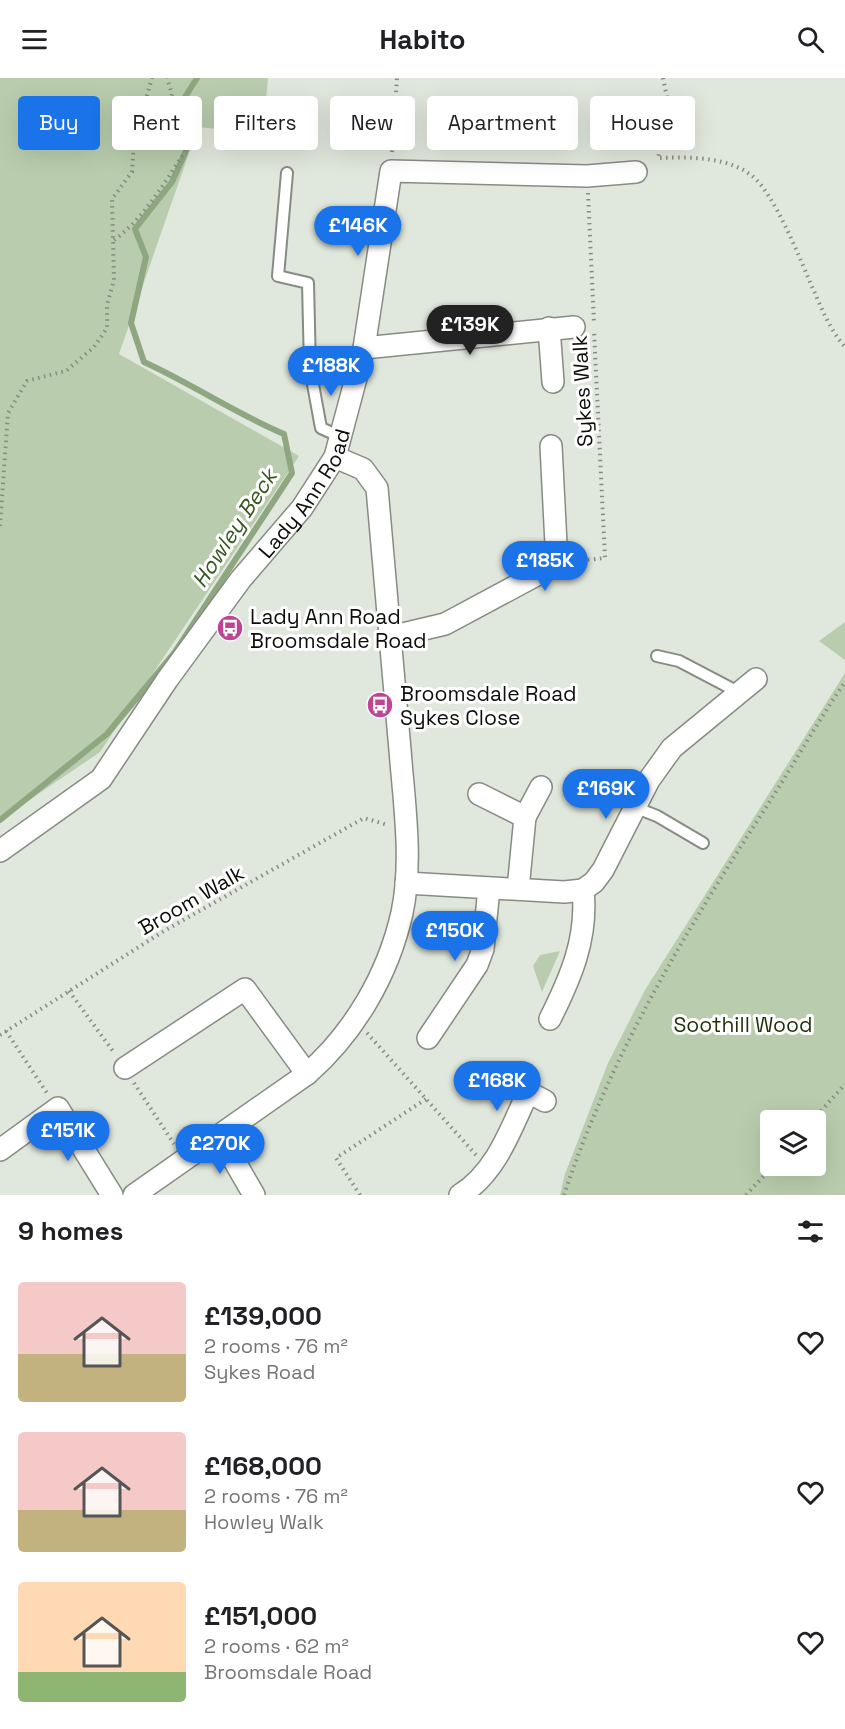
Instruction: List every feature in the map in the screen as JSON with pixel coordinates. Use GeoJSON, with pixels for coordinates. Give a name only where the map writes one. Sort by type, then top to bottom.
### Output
{"type":"FeatureCollection","features":[{"type":"Feature","properties":{"kind":"street"},"geometry":{"type":"LineString","coordinates":[[391,171],[587,176],[636,172]]}},
{"type":"Feature","properties":{"kind":"street","name":"Lady Ann Road"},"geometry":{"type":"LineString","coordinates":[[0,851],[101,779],[174,671],[241,579],[302,508],[338,447],[364,348],[391,171]]}},
{"type":"Feature","properties":{"kind":"street"},"geometry":{"type":"LineString","coordinates":[[364,348],[574,327]]}},
{"type":"Feature","properties":{"kind":"street"},"geometry":{"type":"LineString","coordinates":[[549,328],[553,382]]}},
{"type":"Feature","properties":{"kind":"street"},"geometry":{"type":"LineString","coordinates":[[134,1195],[307,1074],[327,1057],[355,1022],[393,943],[406,884],[390,637],[377,488],[363,469],[338,447]]}},
{"type":"Feature","properties":{"kind":"street"},"geometry":{"type":"LineString","coordinates":[[390,637],[445,624],[557,564],[551,447]]}},
{"type":"Feature","properties":{"kind":"street"},"geometry":{"type":"LineString","coordinates":[[406,884],[564,892],[583,890],[594,882],[603,870],[648,780],[672,748],[748,686]]}},
{"type":"Feature","properties":{"kind":"street"},"geometry":{"type":"LineString","coordinates":[[518,889],[525,817],[541,787]]}},
{"type":"Feature","properties":{"kind":"street"},"geometry":{"type":"LineString","coordinates":[[479,794],[525,817]]}},
{"type":"Feature","properties":{"kind":"street"},"geometry":{"type":"LineString","coordinates":[[428,1038],[477,965],[483,949],[489,888]]}},
{"type":"Feature","properties":{"kind":"street"},"geometry":{"type":"LineString","coordinates":[[550,1019],[577,960],[585,910],[583,890]]}},
{"type":"Feature","properties":{"kind":"street"},"geometry":{"type":"LineString","coordinates":[[125,1068],[245,989],[307,1074]]}},
{"type":"Feature","properties":{"kind":"street"},"geometry":{"type":"LineString","coordinates":[[460,1195],[475,1185],[490,1168],[528,1092],[545,1101]]}},
{"type":"Feature","properties":{"kind":"street"},"geometry":{"type":"LineString","coordinates":[[0,1150],[58,1108],[112,1195]]}},
{"type":"Feature","properties":{"kind":"street"},"geometry":{"type":"LineString","coordinates":[[220,1136],[254,1195]]}},
{"type":"Feature","properties":{"kind":"lane"},"geometry":{"type":"LineString","coordinates":[[287,173],[278,276],[308,283],[310,368],[321,428],[338,447]]}},
{"type":"Feature","properties":{"kind":"lane"},"geometry":{"type":"LineString","coordinates":[[657,656],[679,661],[748,686]]}},
{"type":"Feature","properties":{"kind":"lane"},"geometry":{"type":"LineString","coordinates":[[634,807],[657,816],[703,843]]}},
{"type":"Feature","properties":{"kind":"path"},"geometry":{"type":"LineString","coordinates":[[0,526],[8,413],[27,381],[66,371],[94,347],[108,328],[107,305],[114,280],[112,199],[132,172],[134,140],[152,78]]}},
{"type":"Feature","properties":{"kind":"path"},"geometry":{"type":"LineString","coordinates":[[113,240],[126,231],[151,201],[187,149],[164,121],[172,94],[167,78]]}},
{"type":"Feature","properties":{"kind":"path"},"geometry":{"type":"LineString","coordinates":[[391,171],[397,78]]}},
{"type":"Feature","properties":{"kind":"path"},"geometry":{"type":"LineString","coordinates":[[663,78],[669,107],[658,158],[688,157],[718,161],[751,175],[769,199],[823,311],[845,347]]}},
{"type":"Feature","properties":{"kind":"path","name":"Sykes Walk"},"geometry":{"type":"LineString","coordinates":[[557,564],[605,558],[587,176]]}},
{"type":"Feature","properties":{"kind":"path"},"geometry":{"type":"LineString","coordinates":[[564,1195],[583,1138],[646,1004],[689,927],[845,682]]}},
{"type":"Feature","properties":{"kind":"path","name":"Broom Walk"},"geometry":{"type":"LineString","coordinates":[[0,1035],[164,931],[364,818],[404,829]]}},
{"type":"Feature","properties":{"kind":"path"},"geometry":{"type":"LineString","coordinates":[[355,1022],[490,1168]]}},
{"type":"Feature","properties":{"kind":"path"},"geometry":{"type":"LineString","coordinates":[[6,1031],[58,1108]]}},
{"type":"Feature","properties":{"kind":"path"},"geometry":{"type":"LineString","coordinates":[[822,1110],[845,1084]]}},
{"type":"Feature","properties":{"kind":"path"},"geometry":{"type":"LineString","coordinates":[[360,1195],[336,1158],[426,1099]]}},
{"type":"Feature","properties":{"kind":"path"},"geometry":{"type":"LineString","coordinates":[[746,1195],[764,1176]]}},
{"type":"Feature","properties":{"kind":"green space"},"geometry":{"type":"Polygon","coordinates":[[[0,78],[268,78],[266,96],[214,96],[214,129],[202,127],[202,96],[112,96],[112,150],[190,150],[119,354],[299,456],[100,752],[0,820],[0,78]]]}},
{"type":"Feature","properties":{"kind":"green space"},"geometry":{"type":"Polygon","coordinates":[[[845,622],[845,660],[819,641],[845,622]]]}},
{"type":"Feature","properties":{"kind":"green space","name":"Soothill Wood"},"geometry":{"type":"Polygon","coordinates":[[[845,673],[845,1195],[560,1195],[565,1174],[608,1063],[645,990],[845,673]]]}},
{"type":"Feature","properties":{"kind":"green space"},"geometry":{"type":"Polygon","coordinates":[[[560,951],[542,992],[533,966],[540,955],[560,951]]]}},
{"type":"Feature","properties":{"kind":"waterway","name":"Howley Beck"},"geometry":{"type":"LineString","coordinates":[[0,820],[107,734],[175,652],[292,473],[284,434],[144,362],[131,323],[146,257],[135,229],[172,182],[194,133],[175,113],[197,78]]}},
{"type":"Feature","properties":{"kind":"place","name":"Lady Ann Road Broomsdale Road"},"geometry":{"type":"Point","coordinates":[230,628]}},
{"type":"Feature","properties":{"kind":"place","name":"Broomsdale Road Sykes Close"},"geometry":{"type":"Point","coordinates":[380,705]}}]}
